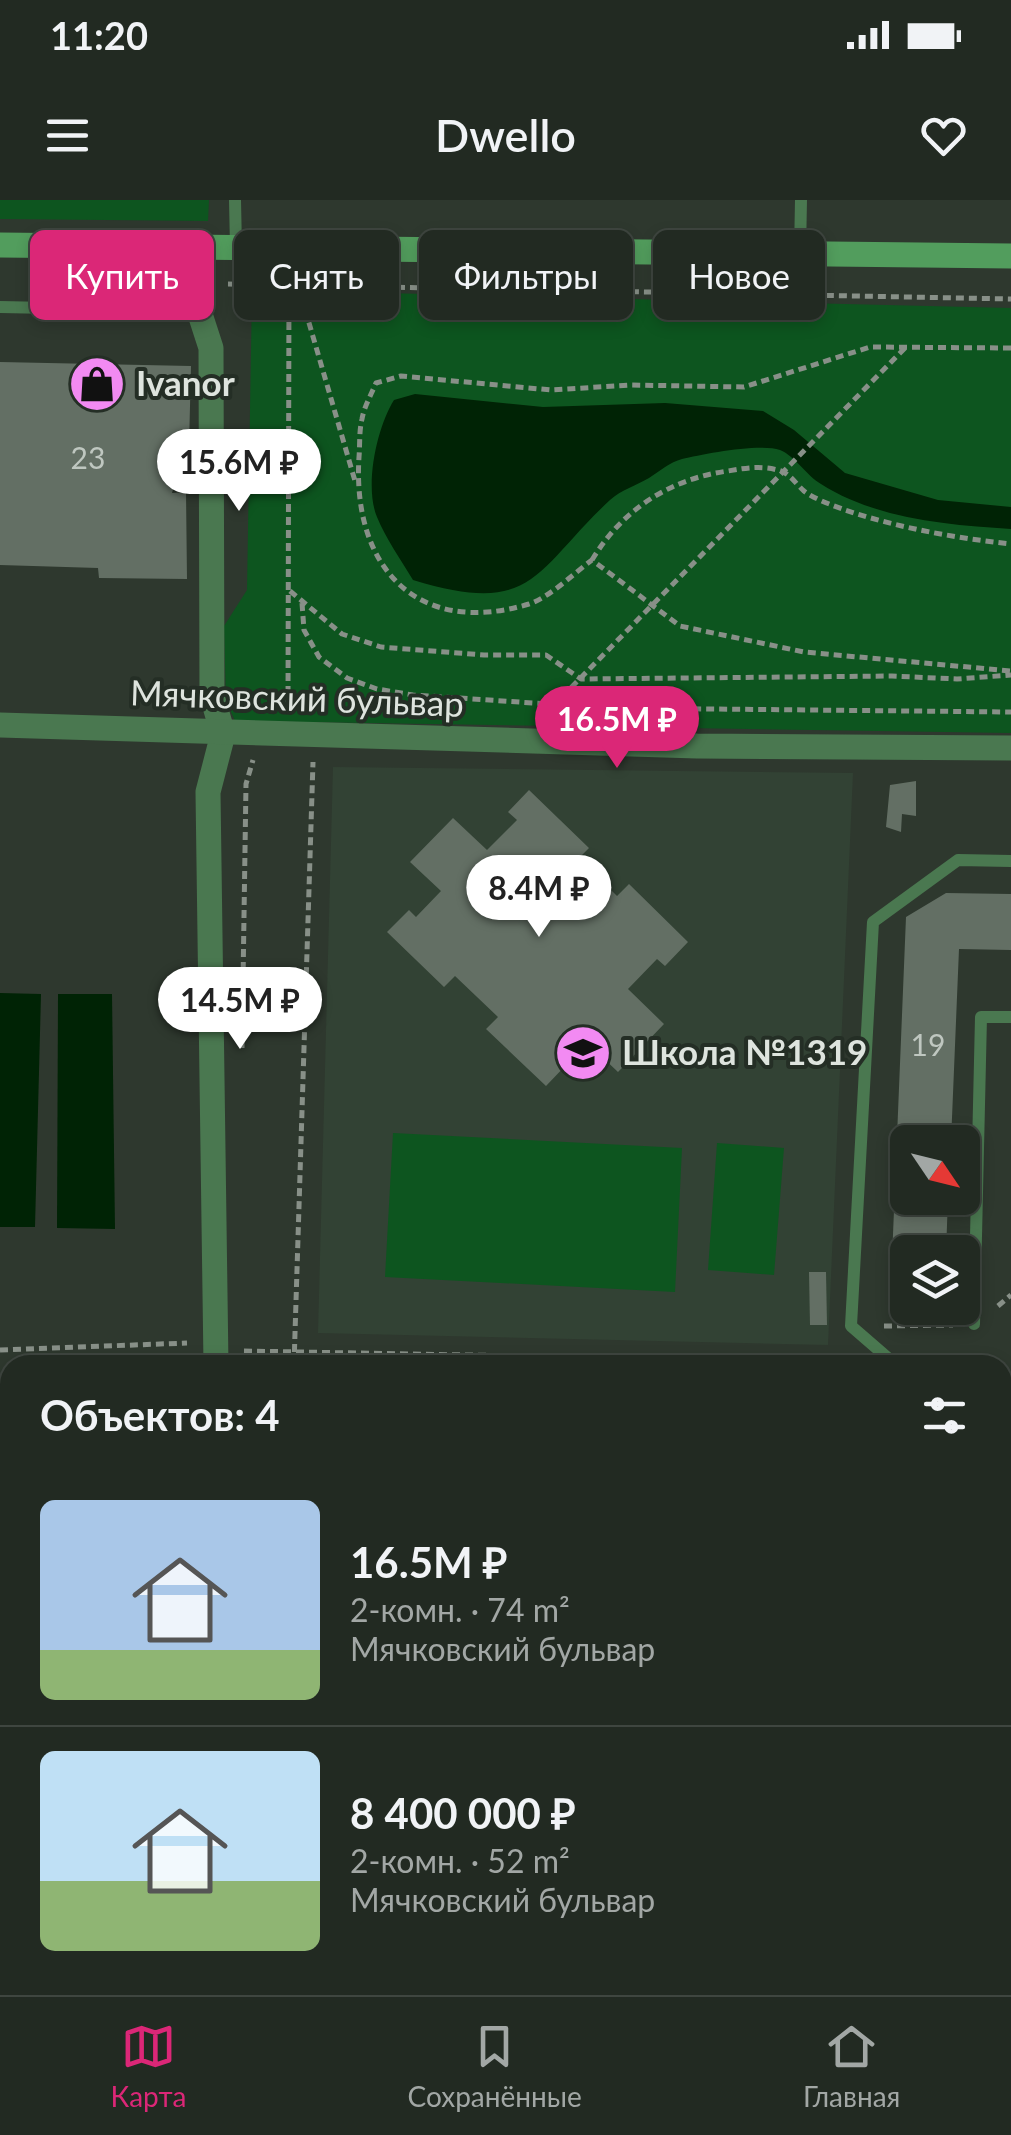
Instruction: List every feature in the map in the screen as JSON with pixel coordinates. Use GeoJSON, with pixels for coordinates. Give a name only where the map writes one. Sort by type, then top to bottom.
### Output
{"type":"FeatureCollection","features":[{"type":"Feature","properties":{"kind":"street"},"geometry":{"type":"LineString","coordinates":[[0,244],[30,244]]}},
{"type":"Feature","properties":{"kind":"street"},"geometry":{"type":"LineString","coordinates":[[399,249],[653,251]]}},
{"type":"Feature","properties":{"kind":"street"},"geometry":{"type":"LineString","coordinates":[[825,253],[1011,256]]}},
{"type":"Feature","properties":{"kind":"street"},"geometry":{"type":"LineString","coordinates":[[202,320],[211,348],[212,696],[223,734],[208,792],[216,1355]]}},
{"type":"Feature","properties":{"kind":"street","name":"Мячковский бульвар"},"geometry":{"type":"LineString","coordinates":[[0,725],[697,746],[1011,748]]}},
{"type":"Feature","properties":{"kind":"lane"},"geometry":{"type":"LineString","coordinates":[[235,200],[236,230]]}},
{"type":"Feature","properties":{"kind":"lane"},"geometry":{"type":"LineString","coordinates":[[800,230],[801,200]]}},
{"type":"Feature","properties":{"kind":"lane"},"geometry":{"type":"LineString","coordinates":[[0,307],[30,308]]}},
{"type":"Feature","properties":{"kind":"lane"},"geometry":{"type":"LineString","coordinates":[[885,1355],[851,1326],[873,922],[958,860],[1011,861]]}},
{"type":"Feature","properties":{"kind":"lane"},"geometry":{"type":"LineString","coordinates":[[976,1235],[981,1017],[1011,1017]]}},
{"type":"Feature","properties":{"kind":"path"},"geometry":{"type":"LineString","coordinates":[[19,283],[30,283]]}},
{"type":"Feature","properties":{"kind":"path"},"geometry":{"type":"LineString","coordinates":[[399,287],[1011,299]]}},
{"type":"Feature","properties":{"kind":"path"},"geometry":{"type":"LineString","coordinates":[[288,736],[289,320]]}},
{"type":"Feature","properties":{"kind":"path"},"geometry":{"type":"LineString","coordinates":[[308,320],[357,489],[362,524],[374,554],[392,579],[418,599],[446,609],[500,610],[533,603],[592,560],[603,541],[630,513],[666,488],[703,474],[756,466],[785,472],[806,493],[844,510],[920,531],[1011,544]]}},
{"type":"Feature","properties":{"kind":"path"},"geometry":{"type":"LineString","coordinates":[[357,489],[362,418],[368,401],[376,384],[401,376],[551,390],[631,385],[744,387],[870,348],[1011,350]]}},
{"type":"Feature","properties":{"kind":"path"},"geometry":{"type":"LineString","coordinates":[[546,714],[905,348]]}},
{"type":"Feature","properties":{"kind":"path"},"geometry":{"type":"LineString","coordinates":[[592,560],[680,626],[804,652],[1011,673]]}},
{"type":"Feature","properties":{"kind":"path"},"geometry":{"type":"LineString","coordinates":[[288,590],[342,634],[381,647],[546,654],[580,679],[957,679],[1011,673]]}},
{"type":"Feature","properties":{"kind":"path"},"geometry":{"type":"LineString","coordinates":[[302,603],[304,630],[319,657],[348,678],[376,689],[412,695],[554,705],[1011,712]]}},
{"type":"Feature","properties":{"kind":"path"},"geometry":{"type":"LineString","coordinates":[[242,1058],[246,784],[254,754]]}},
{"type":"Feature","properties":{"kind":"path"},"geometry":{"type":"LineString","coordinates":[[294,1352],[313,754]]}},
{"type":"Feature","properties":{"kind":"path"},"geometry":{"type":"LineString","coordinates":[[980,1319],[1011,1295]]}},
{"type":"Feature","properties":{"kind":"path"},"geometry":{"type":"LineString","coordinates":[[851,1326],[912,1325]]}},
{"type":"Feature","properties":{"kind":"path"},"geometry":{"type":"LineString","coordinates":[[0,1350],[204,1342],[214,1355]]}},
{"type":"Feature","properties":{"kind":"path"},"geometry":{"type":"LineString","coordinates":[[239,1355],[239,1351],[444,1355]]}},
{"type":"Feature","properties":{"kind":"shaded area"},"geometry":{"type":"Polygon","coordinates":[[[415,394],[543,407],[665,403],[763,411],[794,430],[845,473],[938,500],[1011,507],[1011,529],[889,513],[821,484],[780,450],[731,450],[678,460],[619,493],[528,581],[509,590],[484,593],[453,590],[413,580],[373,504],[372,473],[382,425],[394,400],[415,394]]]}},
{"type":"Feature","properties":{"kind":"shaded area","name":"Школа №1319"},"geometry":{"type":"Polygon","coordinates":[[[333,767],[853,773],[828,1345],[318,1333],[333,767]]]}},
{"type":"Feature","properties":{"kind":"shaded area"},"geometry":{"type":"Polygon","coordinates":[[[0,993],[41,994],[35,1227],[0,1227],[0,993]]]}},
{"type":"Feature","properties":{"kind":"shaded area"},"geometry":{"type":"Polygon","coordinates":[[[58,994],[112,994],[115,1229],[57,1228],[58,994]]]}},
{"type":"Feature","properties":{"kind":"green space"},"geometry":{"type":"Polygon","coordinates":[[[0,200],[209,200],[208,221],[0,219],[0,200]]]}},
{"type":"Feature","properties":{"kind":"green space"},"geometry":{"type":"Polygon","coordinates":[[[399,293],[419,294],[419,320],[633,320],[633,299],[653,300],[653,320],[825,320],[825,304],[1011,308],[1011,733],[235,721],[226,701],[224,626],[247,590],[252,320],[399,320],[399,293]]]}},
{"type":"Feature","properties":{"kind":"green space"},"geometry":{"type":"Polygon","coordinates":[[[393,1133],[682,1148],[675,1292],[385,1277],[393,1133]]]}},
{"type":"Feature","properties":{"kind":"green space"},"geometry":{"type":"Polygon","coordinates":[[[717,1143],[784,1148],[774,1275],[708,1270],[717,1143]]]}},
{"type":"Feature","properties":{"kind":"building"},"geometry":{"type":"Polygon","coordinates":[[[0,362],[191,366],[189,446],[173,446],[178,472],[172,493],[186,492],[187,579],[99,578],[98,568],[0,565],[0,362]]]}},
{"type":"Feature","properties":{"kind":"building"},"geometry":{"type":"Polygon","coordinates":[[[916,781],[916,816],[902,814],[901,832],[886,827],[890,785],[916,781]]]}},
{"type":"Feature","properties":{"kind":"building"},"geometry":{"type":"Polygon","coordinates":[[[529,790],[589,848],[579,858],[617,896],[629,884],[688,942],[665,966],[657,959],[628,989],[664,1024],[618,1072],[580,1036],[560,1056],[568,1063],[546,1086],[486,1029],[498,1017],[455,976],[444,987],[387,932],[409,910],[416,917],[441,891],[410,862],[453,818],[487,850],[517,820],[508,812],[529,790]]]}},
{"type":"Feature","properties":{"kind":"building"},"geometry":{"type":"Polygon","coordinates":[[[946,893],[1011,894],[1011,950],[959,949],[952,1125],[897,1125],[906,917],[946,893]]]}},
{"type":"Feature","properties":{"kind":"building"},"geometry":{"type":"Polygon","coordinates":[[[894,1215],[947,1215],[947,1235],[893,1235],[894,1215]]]}},
{"type":"Feature","properties":{"kind":"building"},"geometry":{"type":"Polygon","coordinates":[[[809,1272],[826,1272],[827,1325],[810,1325],[809,1272]]]}},
{"type":"Feature","properties":{"kind":"place","name":"Ivanor"},"geometry":{"type":"Point","coordinates":[97,384]}},
{"type":"Feature","properties":{"kind":"place","name":"Школа №1319"},"geometry":{"type":"Point","coordinates":[583,1053]}}]}
